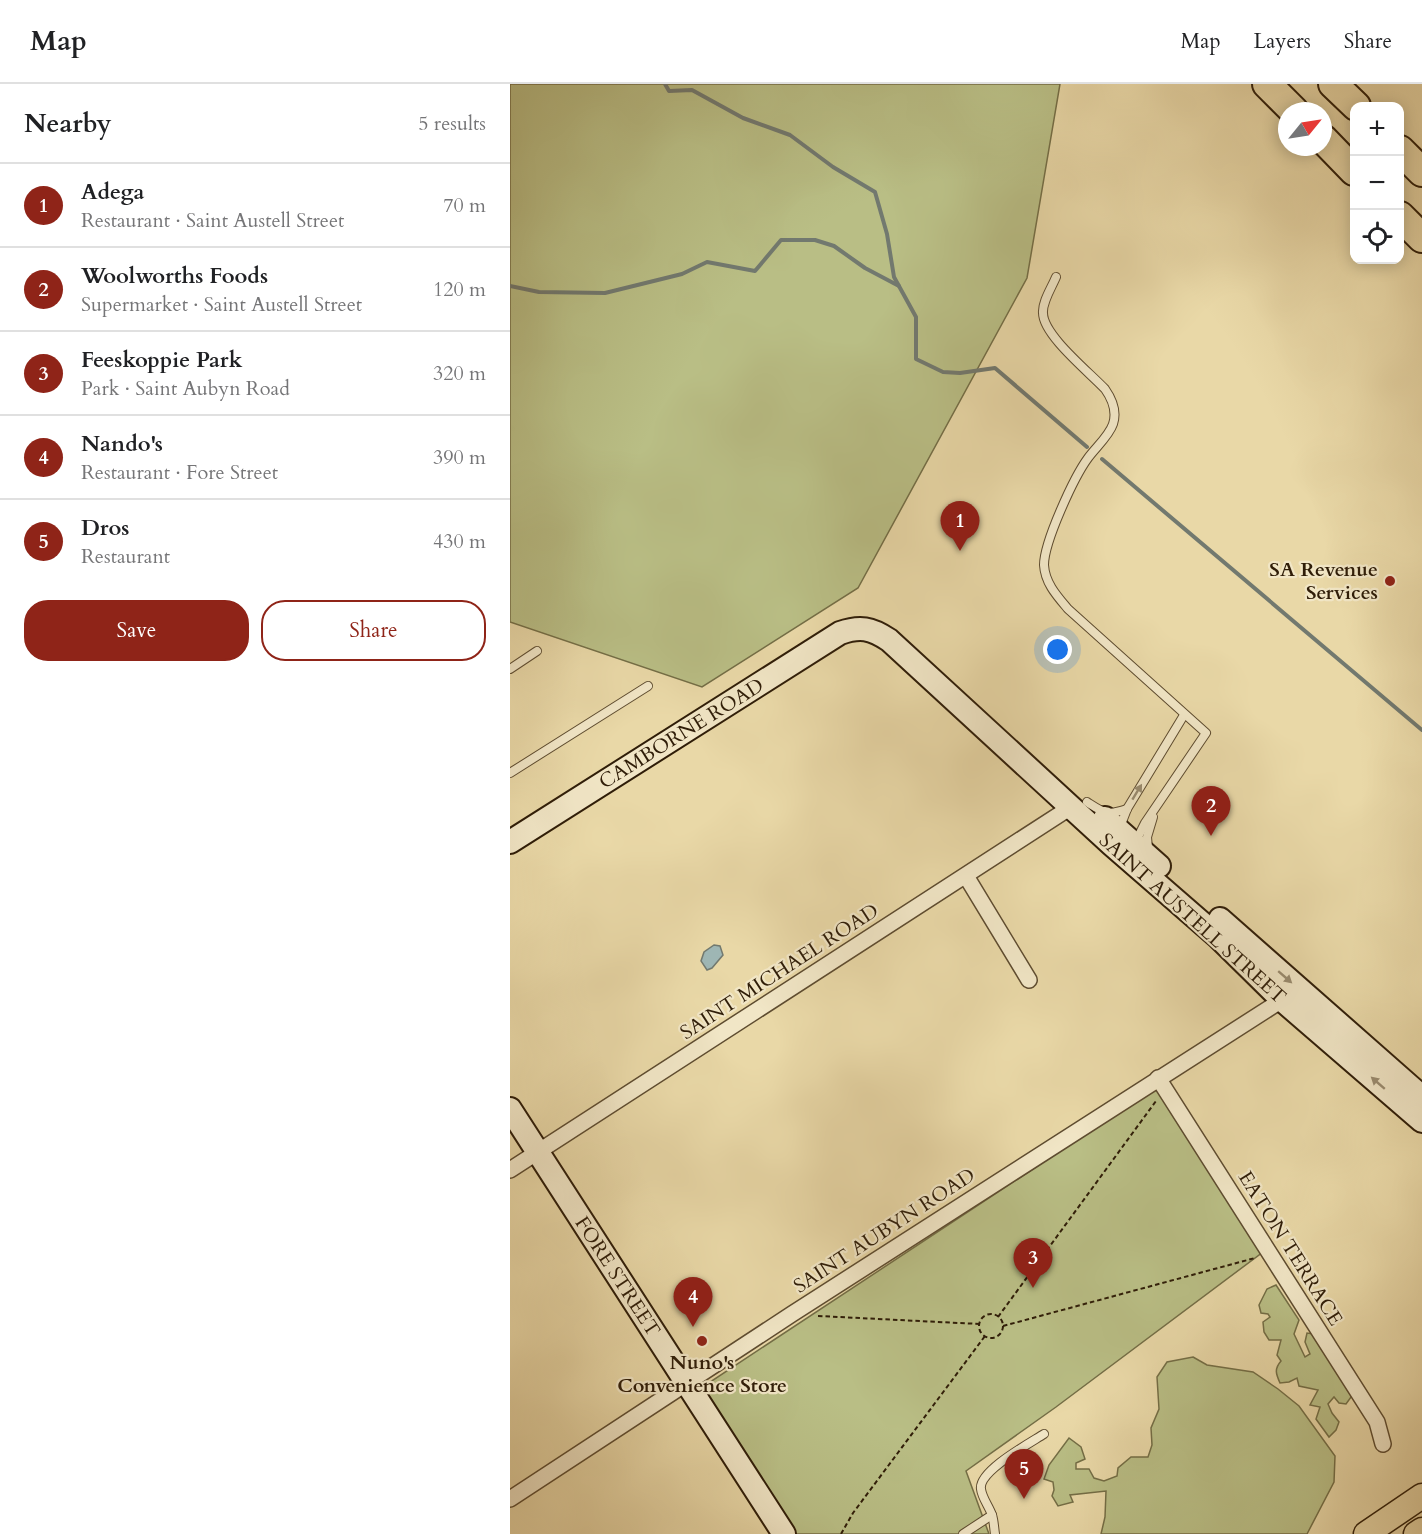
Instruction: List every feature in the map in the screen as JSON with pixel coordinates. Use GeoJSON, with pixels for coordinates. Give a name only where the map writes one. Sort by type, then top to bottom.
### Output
{"type":"FeatureCollection","features":[{"type":"Feature","properties":{"kind":"highway"},"geometry":{"type":"LineString","coordinates":[[1267,84],[1285,102]]}},
{"type":"Feature","properties":{"kind":"highway"},"geometry":{"type":"LineString","coordinates":[[1333,84],[1352,102]]}},
{"type":"Feature","properties":{"kind":"highway"},"geometry":{"type":"LineString","coordinates":[[1332,149],[1350,167]]}},
{"type":"Feature","properties":{"kind":"highway"},"geometry":{"type":"LineString","coordinates":[[1404,154],[1422,172]]}},
{"type":"Feature","properties":{"kind":"highway"},"geometry":{"type":"LineString","coordinates":[[1404,220],[1422,238]]}},
{"type":"Feature","properties":{"kind":"main road"},"geometry":{"type":"LineString","coordinates":[[1366,1534],[1422,1496]]}},
{"type":"Feature","properties":{"kind":"main road"},"geometry":{"type":"LineString","coordinates":[[1416,1534],[1422,1530]]}},
{"type":"Feature","properties":{"kind":"street","name":"SAINT AUSTELL STREET"},"geometry":{"type":"LineString","coordinates":[[855,628],[871,630],[889,640],[967,710],[1079,804],[1282,1000],[1422,1121]]}},
{"type":"Feature","properties":{"kind":"street","name":"CAMBORNE ROAD"},"geometry":{"type":"LineString","coordinates":[[510,842],[840,633],[855,628]]}},
{"type":"Feature","properties":{"kind":"street","name":"SAINT MICHAEL ROAD"},"geometry":{"type":"LineString","coordinates":[[510,1170],[1079,804]]}},
{"type":"Feature","properties":{"kind":"street","name":"SAINT AUSTELL STREET"},"geometry":{"type":"LineString","coordinates":[[1123,844],[1165,872],[1422,1097]]}},
{"type":"Feature","properties":{"kind":"street"},"geometry":{"type":"LineString","coordinates":[[966,876],[1029,980]]}},
{"type":"Feature","properties":{"kind":"street","name":"SAINT AUBYN ROAD"},"geometry":{"type":"LineString","coordinates":[[510,1499],[792,1314],[1161,1083],[1282,1000]]}},
{"type":"Feature","properties":{"kind":"street","name":"EATON TERRACE"},"geometry":{"type":"LineString","coordinates":[[1161,1083],[1377,1422],[1383,1444]]}},
{"type":"Feature","properties":{"kind":"street","name":"FORE STREET"},"geometry":{"type":"LineString","coordinates":[[510,1108],[784,1534]]}},
{"type":"Feature","properties":{"kind":"lane"},"geometry":{"type":"LineString","coordinates":[[1056,277],[1042,311],[1045,323],[1052,335],[1111,397],[1115,418],[1106,436],[1086,460],[1047,546],[1044,566],[1051,590],[1068,609],[1206,733],[1158,804],[1123,844]]}},
{"type":"Feature","properties":{"kind":"lane"},"geometry":{"type":"LineString","coordinates":[[510,669],[537,651]]}},
{"type":"Feature","properties":{"kind":"lane"},"geometry":{"type":"LineString","coordinates":[[512,768],[648,686]]}},
{"type":"Feature","properties":{"kind":"lane"},"geometry":{"type":"LineString","coordinates":[[1123,844],[1127,809],[1184,715]]}},
{"type":"Feature","properties":{"kind":"lane"},"geometry":{"type":"LineString","coordinates":[[1079,804],[1108,814],[1127,809]]}},
{"type":"Feature","properties":{"kind":"lane"},"geometry":{"type":"LineString","coordinates":[[1158,804],[1146,842],[1154,860],[1165,872]]}},
{"type":"Feature","properties":{"kind":"lane"},"geometry":{"type":"LineString","coordinates":[[995,1534],[992,1515],[981,1491],[980,1485],[983,1478],[1044,1434]]}},
{"type":"Feature","properties":{"kind":"lane"},"geometry":{"type":"LineString","coordinates":[[963,1534],[992,1515]]}},
{"type":"Feature","properties":{"kind":"path"},"geometry":{"type":"LineString","coordinates":[[998,1317],[1161,1083]]}},
{"type":"Feature","properties":{"kind":"path"},"geometry":{"type":"LineString","coordinates":[[1003,1326],[1270,1254]]}},
{"type":"Feature","properties":{"kind":"path"},"geometry":{"type":"LineString","coordinates":[[792,1314],[980,1324]]}},
{"type":"Feature","properties":{"kind":"path"},"geometry":{"type":"LineString","coordinates":[[993,1314],[998,1317],[1003,1326],[1001,1333],[995,1338],[985,1336],[980,1330],[980,1324],[985,1316],[993,1314]]}},
{"type":"Feature","properties":{"kind":"path"},"geometry":{"type":"LineString","coordinates":[[841,1534],[853,1513],[985,1336]]}},
{"type":"Feature","properties":{"kind":"green space"},"geometry":{"type":"Polygon","coordinates":[[[510,84],[1060,84],[1027,278],[858,588],[702,687],[510,622],[510,84]]]}},
{"type":"Feature","properties":{"kind":"green space"},"geometry":{"type":"Polygon","coordinates":[[[1157,1087],[1263,1252],[1056,1407],[966,1471],[989,1534],[786,1534],[695,1392],[1157,1087]]]}},
{"type":"Feature","properties":{"kind":"green space"},"geometry":{"type":"Polygon","coordinates":[[[1276,1285],[1299,1320],[1294,1334],[1305,1357],[1310,1354],[1305,1342],[1307,1333],[1314,1334],[1354,1393],[1346,1404],[1339,1403],[1334,1397],[1328,1404],[1339,1422],[1336,1430],[1329,1437],[1316,1419],[1320,1407],[1310,1405],[1318,1390],[1299,1386],[1297,1378],[1280,1383],[1277,1377],[1276,1372],[1281,1361],[1277,1355],[1281,1340],[1269,1340],[1264,1332],[1263,1322],[1270,1317],[1268,1314],[1261,1313],[1259,1305],[1267,1289],[1276,1285]]]}},
{"type":"Feature","properties":{"kind":"green space"},"geometry":{"type":"Polygon","coordinates":[[[1193,1357],[1207,1365],[1253,1372],[1278,1389],[1299,1406],[1335,1456],[1334,1482],[1307,1534],[1101,1534],[1105,1517],[1106,1491],[1070,1495],[1073,1502],[1058,1506],[1052,1496],[1053,1482],[1044,1479],[1049,1465],[1069,1438],[1081,1447],[1085,1459],[1076,1463],[1076,1469],[1089,1469],[1094,1478],[1104,1481],[1117,1476],[1118,1468],[1131,1457],[1148,1457],[1152,1445],[1151,1428],[1159,1409],[1157,1377],[1167,1362],[1193,1357]]]}},
{"type":"Feature","properties":{"kind":"water"},"geometry":{"type":"Polygon","coordinates":[[[714,945],[720,946],[723,955],[712,968],[707,970],[701,961],[704,952],[714,945]]]}},
{"type":"Feature","properties":{"kind":"waterway"},"geometry":{"type":"LineString","coordinates":[[665,84],[669,91],[692,90],[743,118],[790,135],[833,167],[875,192],[887,234],[894,277],[916,317],[916,359],[943,372],[960,373],[995,368],[1087,447]]}},
{"type":"Feature","properties":{"kind":"waterway"},"geometry":{"type":"LineString","coordinates":[[510,286],[539,292],[605,293],[682,274],[707,262],[755,271],[781,240],[815,240],[834,246],[865,268],[899,286]]}},
{"type":"Feature","properties":{"kind":"waterway"},"geometry":{"type":"LineString","coordinates":[[1102,459],[1422,730]]}},
{"type":"Feature","properties":{"kind":"place","name":"Adega"},"geometry":{"type":"Point","coordinates":[960,551]}},
{"type":"Feature","properties":{"kind":"place","name":"SA Revenue Services"},"geometry":{"type":"Point","coordinates":[1390,581]}},
{"type":"Feature","properties":{"kind":"place","name":"Woolworths Foods"},"geometry":{"type":"Point","coordinates":[1211,836]}},
{"type":"Feature","properties":{"kind":"place","name":"Feeskoppie Park"},"geometry":{"type":"Point","coordinates":[1033,1288]}},
{"type":"Feature","properties":{"kind":"place","name":"Nando's"},"geometry":{"type":"Point","coordinates":[693,1327]}},
{"type":"Feature","properties":{"kind":"place","name":"Nuno's Convenience Store"},"geometry":{"type":"Point","coordinates":[702,1341]}},
{"type":"Feature","properties":{"kind":"place","name":"Dros"},"geometry":{"type":"Point","coordinates":[1024,1499]}}]}
